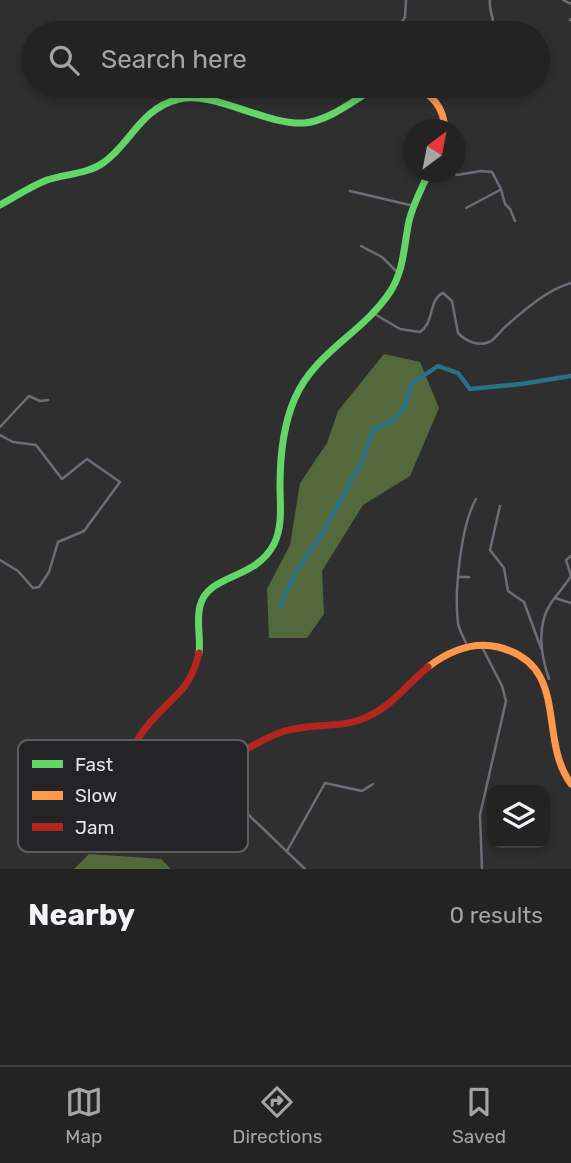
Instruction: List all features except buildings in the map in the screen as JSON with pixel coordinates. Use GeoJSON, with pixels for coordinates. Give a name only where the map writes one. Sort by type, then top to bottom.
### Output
{"type":"FeatureCollection","features":[{"type":"Feature","properties":{"kind":"main road"},"geometry":{"type":"LineString","coordinates":[[0,205],[45,181],[96,167],[104,162],[142,119],[180,99],[207,100],[264,117],[303,122],[321,119],[358,98]]}},
{"type":"Feature","properties":{"kind":"main road"},"geometry":{"type":"LineString","coordinates":[[433,98],[440,106],[444,119]]}},
{"type":"Feature","properties":{"kind":"main road"},"geometry":{"type":"LineString","coordinates":[[138,740],[186,684],[194,670],[201,647],[198,611],[204,594],[218,583],[253,569],[269,554],[278,536],[286,432],[291,407],[301,385],[324,354],[373,313],[391,290],[405,256],[409,220],[425,182]]}},
{"type":"Feature","properties":{"kind":"main road"},"geometry":{"type":"LineString","coordinates":[[248,749],[283,732],[351,722],[371,715],[395,698],[436,660],[452,651],[481,644],[506,648],[521,655],[539,669],[551,684],[561,723],[561,768],[571,784]]}},
{"type":"Feature","properties":{"kind":"street"},"geometry":{"type":"LineString","coordinates":[[402,21],[405,0]]}},
{"type":"Feature","properties":{"kind":"street"},"geometry":{"type":"LineString","coordinates":[[490,0],[493,21]]}},
{"type":"Feature","properties":{"kind":"street"},"geometry":{"type":"LineString","coordinates":[[563,0],[571,4]]}},
{"type":"Feature","properties":{"kind":"street"},"geometry":{"type":"LineString","coordinates":[[466,174],[492,172],[505,204],[515,220]]}},
{"type":"Feature","properties":{"kind":"street"},"geometry":{"type":"LineString","coordinates":[[466,208],[501,190]]}},
{"type":"Feature","properties":{"kind":"street"},"geometry":{"type":"LineString","coordinates":[[350,191],[414,206]]}},
{"type":"Feature","properties":{"kind":"street"},"geometry":{"type":"LineString","coordinates":[[360,246],[382,257],[399,273]]}},
{"type":"Feature","properties":{"kind":"street"},"geometry":{"type":"LineString","coordinates":[[373,313],[400,329],[420,332],[429,322],[435,299],[443,293],[452,301],[458,333],[467,341],[484,343],[492,341],[508,324],[540,300],[562,286],[571,284]]}},
{"type":"Feature","properties":{"kind":"street"},"geometry":{"type":"LineString","coordinates":[[0,427],[29,396],[40,401],[48,400]]}},
{"type":"Feature","properties":{"kind":"street"},"geometry":{"type":"LineString","coordinates":[[0,435],[13,442],[36,445],[62,479],[87,460],[120,482],[85,531],[58,541],[49,572],[39,587],[33,588],[18,570],[0,560]]}},
{"type":"Feature","properties":{"kind":"street"},"geometry":{"type":"LineString","coordinates":[[467,646],[458,620],[459,577],[466,526],[476,499]]}},
{"type":"Feature","properties":{"kind":"street"},"geometry":{"type":"LineString","coordinates":[[500,506],[490,550],[504,568],[508,591],[524,602],[551,684]]}},
{"type":"Feature","properties":{"kind":"street"},"geometry":{"type":"LineString","coordinates":[[541,649],[544,616],[570,576],[566,560],[571,556]]}},
{"type":"Feature","properties":{"kind":"street"},"geometry":{"type":"LineString","coordinates":[[459,577],[470,577]]}},
{"type":"Feature","properties":{"kind":"street"},"geometry":{"type":"LineString","coordinates":[[555,598],[571,603]]}},
{"type":"Feature","properties":{"kind":"street"},"geometry":{"type":"LineString","coordinates":[[481,644],[502,686],[506,701],[480,815],[482,869]]}},
{"type":"Feature","properties":{"kind":"street"},"geometry":{"type":"LineString","coordinates":[[287,851],[325,783],[362,791],[373,784]]}},
{"type":"Feature","properties":{"kind":"street"},"geometry":{"type":"LineString","coordinates":[[248,815],[305,869]]}},
{"type":"Feature","properties":{"kind":"green space"},"geometry":{"type":"Polygon","coordinates":[[[384,354],[420,362],[439,408],[410,476],[363,505],[322,571],[324,614],[307,638],[269,638],[267,589],[290,545],[300,483],[327,443],[338,411],[384,354]]]}},
{"type":"Feature","properties":{"kind":"green space"},"geometry":{"type":"Polygon","coordinates":[[[89,854],[161,859],[171,869],[74,869],[89,854]]]}},
{"type":"Feature","properties":{"kind":"waterway"},"geometry":{"type":"LineString","coordinates":[[280,607],[295,573],[324,531],[363,459],[373,430],[395,419],[405,406],[411,384],[438,366],[458,373],[470,389],[571,376]]}},
{"type":"Feature","properties":{"kind":"traffic: fast"},"geometry":{"type":"LineString","coordinates":[[0,205],[47,180],[97,167],[113,155],[154,111],[179,99],[193,98]]}},
{"type":"Feature","properties":{"kind":"traffic: fast"},"geometry":{"type":"LineString","coordinates":[[193,98],[273,119],[304,123],[332,114],[358,98]]}},
{"type":"Feature","properties":{"kind":"traffic: fast"},"geometry":{"type":"LineString","coordinates":[[199,653],[199,612],[205,595],[222,582],[256,565],[266,556],[277,537],[283,441],[295,398],[314,368],[367,319],[395,284],[411,215],[424,182]]}},
{"type":"Feature","properties":{"kind":"traffic: slow"},"geometry":{"type":"LineString","coordinates":[[432,98],[443,119]]}},
{"type":"Feature","properties":{"kind":"traffic: slow"},"geometry":{"type":"LineString","coordinates":[[428,667],[444,656],[470,646],[488,645],[521,656],[535,670],[544,686],[561,766],[571,784]]}},
{"type":"Feature","properties":{"kind":"traffic: jam"},"geometry":{"type":"LineString","coordinates":[[138,740],[187,683],[199,653]]}},
{"type":"Feature","properties":{"kind":"traffic: jam"},"geometry":{"type":"LineString","coordinates":[[248,748],[293,729],[361,720],[387,705],[428,667]]}}]}
